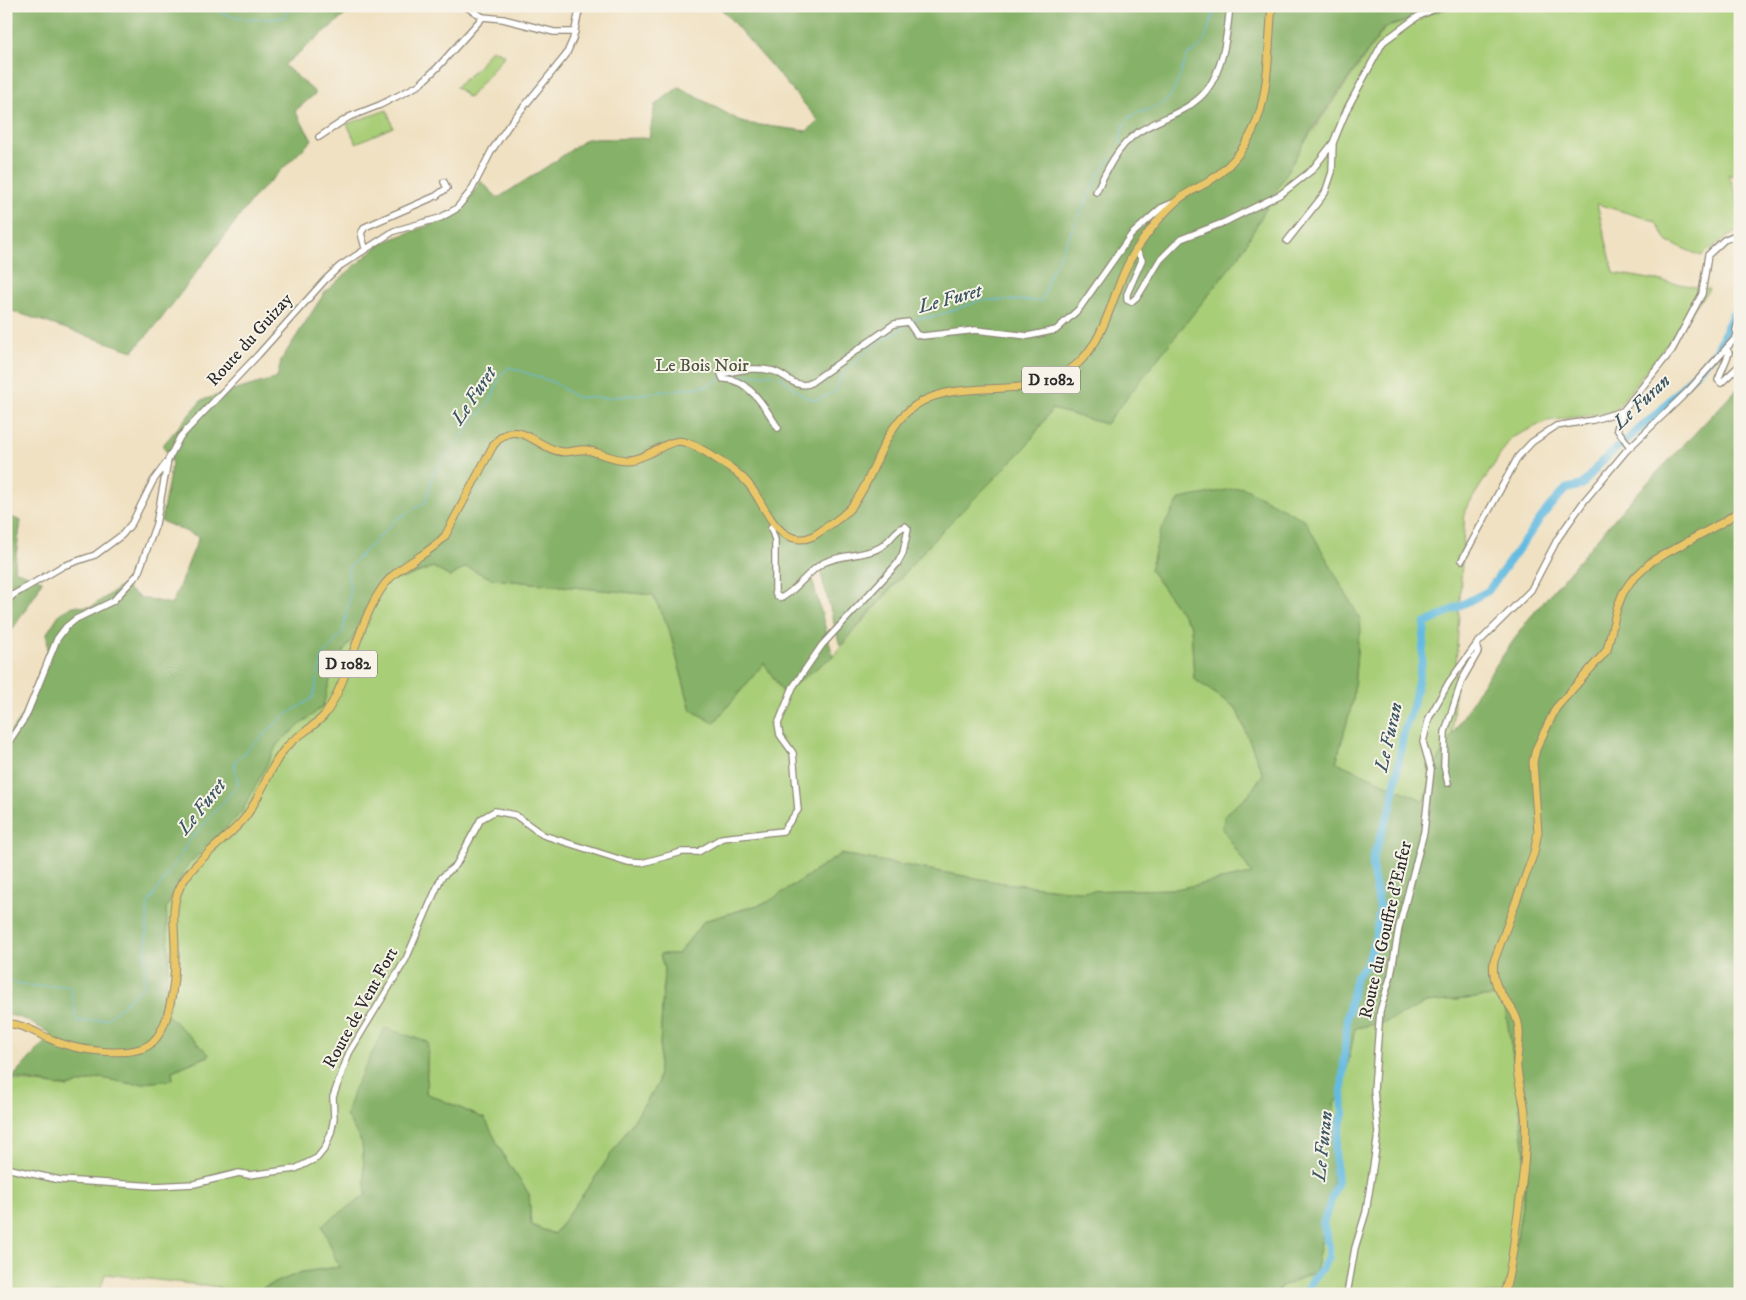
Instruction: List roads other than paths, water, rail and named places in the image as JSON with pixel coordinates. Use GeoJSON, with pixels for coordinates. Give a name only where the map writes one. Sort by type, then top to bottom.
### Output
{"type":"FeatureCollection","features":[{"type":"Feature","properties":{"kind":"main road","name":"D 1082"},"geometry":{"type":"LineString","coordinates":[[6,1023],[22,1025],[62,1044],[92,1049],[134,1051],[156,1039],[166,1020],[175,968],[173,913],[182,885],[193,869],[243,820],[285,748],[325,714],[381,590],[404,566],[435,547],[445,536],[493,446],[500,437],[509,433],[520,433],[558,451],[582,450],[625,460],[644,457],[670,442],[684,441],[736,472],[750,486],[782,532],[799,539],[809,538],[847,512],[860,496],[895,425],[907,412],[922,401],[949,393],[1038,384],[1054,379],[1076,366],[1089,353],[1102,334],[1124,270],[1136,250],[1175,202],[1209,181],[1229,165],[1254,128],[1263,99],[1272,6]]}},
{"type":"Feature","properties":{"kind":"main road"},"geometry":{"type":"LineString","coordinates":[[1504,1294],[1509,1277],[1520,1192],[1525,1112],[1517,1067],[1519,1029],[1515,1014],[1498,991],[1492,971],[1534,853],[1538,832],[1533,768],[1536,749],[1562,699],[1607,650],[1620,600],[1631,581],[1652,561],[1725,521],[1740,510]]}},
{"type":"Feature","properties":{"kind":"street"},"geometry":{"type":"LineString","coordinates":[[465,6],[483,17],[503,19],[554,32],[575,32]]}},
{"type":"Feature","properties":{"kind":"street","name":"Route du Guizay"},"geometry":{"type":"LineString","coordinates":[[6,746],[26,716],[57,639],[66,627],[76,619],[112,601],[138,574],[156,524],[168,460],[180,437],[258,355],[325,280],[365,248],[394,231],[440,218],[456,209],[471,191],[492,150],[509,125],[566,55],[575,32],[580,6]]}},
{"type":"Feature","properties":{"kind":"street"},"geometry":{"type":"LineString","coordinates":[[1096,192],[1105,173],[1131,138],[1138,132],[1183,108],[1208,88],[1220,64],[1230,6]]}},
{"type":"Feature","properties":{"kind":"street"},"geometry":{"type":"LineString","coordinates":[[1136,250],[1142,260],[1127,294],[1127,300],[1131,302],[1138,296],[1160,260],[1181,239],[1225,222],[1281,194],[1312,170],[1333,143],[1347,109],[1383,42],[1416,17],[1440,6]]}},
{"type":"Feature","properties":{"kind":"street"},"geometry":{"type":"LineString","coordinates":[[319,136],[349,118],[419,85],[438,68],[483,17]]}},
{"type":"Feature","properties":{"kind":"street"},"geometry":{"type":"LineString","coordinates":[[1287,242],[1325,193],[1332,172],[1333,143]]}},
{"type":"Feature","properties":{"kind":"street"},"geometry":{"type":"LineString","coordinates":[[365,248],[361,233],[365,227],[436,196],[446,188],[444,182]]}},
{"type":"Feature","properties":{"kind":"street"},"geometry":{"type":"LineString","coordinates":[[778,428],[767,410],[743,385],[722,376],[748,369],[766,370],[779,373],[795,384],[804,385],[812,383],[894,324],[909,323],[917,335],[923,336],[976,330],[1028,336],[1056,330],[1079,309],[1131,234],[1161,208],[1175,202]]}},
{"type":"Feature","properties":{"kind":"street"},"geometry":{"type":"LineString","coordinates":[[1629,446],[1617,429],[1623,411],[1672,350],[1702,294],[1708,255],[1724,240],[1740,233]]}},
{"type":"Feature","properties":{"kind":"street"},"geometry":{"type":"LineString","coordinates":[[1739,334],[1736,330],[1740,318]]}},
{"type":"Feature","properties":{"kind":"street","name":"Route du Gouffre d'Enfer"},"geometry":{"type":"LineString","coordinates":[[1347,1294],[1355,1248],[1366,1212],[1378,1133],[1374,1090],[1380,1011],[1391,975],[1399,927],[1422,845],[1428,807],[1431,770],[1423,742],[1424,730],[1450,682],[1476,645],[1531,590],[1564,528],[1585,500],[1629,446],[1689,390],[1739,334]]}},
{"type":"Feature","properties":{"kind":"street"},"geometry":{"type":"LineString","coordinates":[[1726,349],[1729,353],[1728,359],[1718,380],[1721,383],[1740,366]]}},
{"type":"Feature","properties":{"kind":"street"},"geometry":{"type":"LineString","coordinates":[[1462,560],[1518,458],[1532,442],[1556,426],[1592,420],[1623,411]]}},
{"type":"Feature","properties":{"kind":"street"},"geometry":{"type":"LineString","coordinates":[[6,602],[13,595],[63,566],[95,555],[122,535],[132,523],[152,480],[168,460]]}},
{"type":"Feature","properties":{"kind":"street","name":"Route de Vent Fort"},"geometry":{"type":"LineString","coordinates":[[6,1168],[60,1180],[155,1186],[194,1184],[239,1173],[249,1175],[286,1170],[306,1165],[317,1158],[325,1148],[331,1133],[334,1118],[334,1097],[349,1053],[406,959],[440,878],[456,865],[474,829],[482,820],[495,811],[515,815],[544,835],[628,862],[642,863],[682,852],[698,852],[722,838],[783,831],[798,810],[793,753],[780,735],[778,724],[793,687],[822,645],[897,564],[903,554],[908,529],[905,526],[900,528],[883,546],[873,551],[840,557],[822,564],[782,598],[777,596],[776,592],[775,540],[771,528],[774,523]]}},
{"type":"Feature","properties":{"kind":"street"},"geometry":{"type":"LineString","coordinates":[[1448,783],[1444,766],[1445,732],[1462,680],[1478,652],[1476,645]]}},
{"type":"Feature","properties":{"kind":"waterway"},"geometry":{"type":"LineString","coordinates":[[207,6],[235,17],[255,19],[284,17],[292,6]]}},
{"type":"Feature","properties":{"kind":"waterway","name":"Le Furet"},"geometry":{"type":"LineString","coordinates":[[1121,145],[1125,122],[1131,116],[1163,103],[1170,96],[1188,54],[1195,51],[1204,40],[1218,6]]}},
{"type":"Feature","properties":{"kind":"waterway","name":"Le Furet"},"geometry":{"type":"LineString","coordinates":[[911,322],[921,317],[927,318],[946,313],[981,300],[1042,301],[1049,277],[1101,171],[1111,158]]}},
{"type":"Feature","properties":{"kind":"waterway","name":"Le Furan"},"geometry":{"type":"LineString","coordinates":[[1303,1294],[1329,1258],[1329,1246],[1323,1223],[1337,1184],[1335,1148],[1343,1113],[1342,1091],[1347,1018],[1356,976],[1367,964],[1376,935],[1380,909],[1373,874],[1373,857],[1391,807],[1404,731],[1413,706],[1422,661],[1425,624],[1488,591],[1549,507],[1566,489],[1582,485],[1601,462],[1660,411],[1717,350],[1740,303]]}},
{"type":"Feature","properties":{"kind":"waterway","name":"Le Furet"},"geometry":{"type":"LineString","coordinates":[[779,376],[805,397],[817,400],[835,392],[842,374],[875,344],[908,325]]}},
{"type":"Feature","properties":{"kind":"waterway","name":"Le Furet"},"geometry":{"type":"LineString","coordinates":[[6,980],[30,986],[70,986],[77,1022],[107,1019],[144,986],[148,904],[190,840],[238,785],[234,762],[284,716],[313,698],[322,657],[343,632],[350,595],[348,568],[397,519],[426,502],[433,473],[491,400],[500,376],[509,367],[553,382],[576,397],[607,398],[708,386],[721,378]]}},
{"type":"Feature","properties":{"kind":"waterway","name":"Le Furet"},"geometry":{"type":"LineString","coordinates":[[725,376],[773,374]]}},
{"type":"Feature","properties":{"kind":"park label","name":"Le Bois Noir"},"geometry":{"type":"Point","coordinates":[702,366]}}]}
